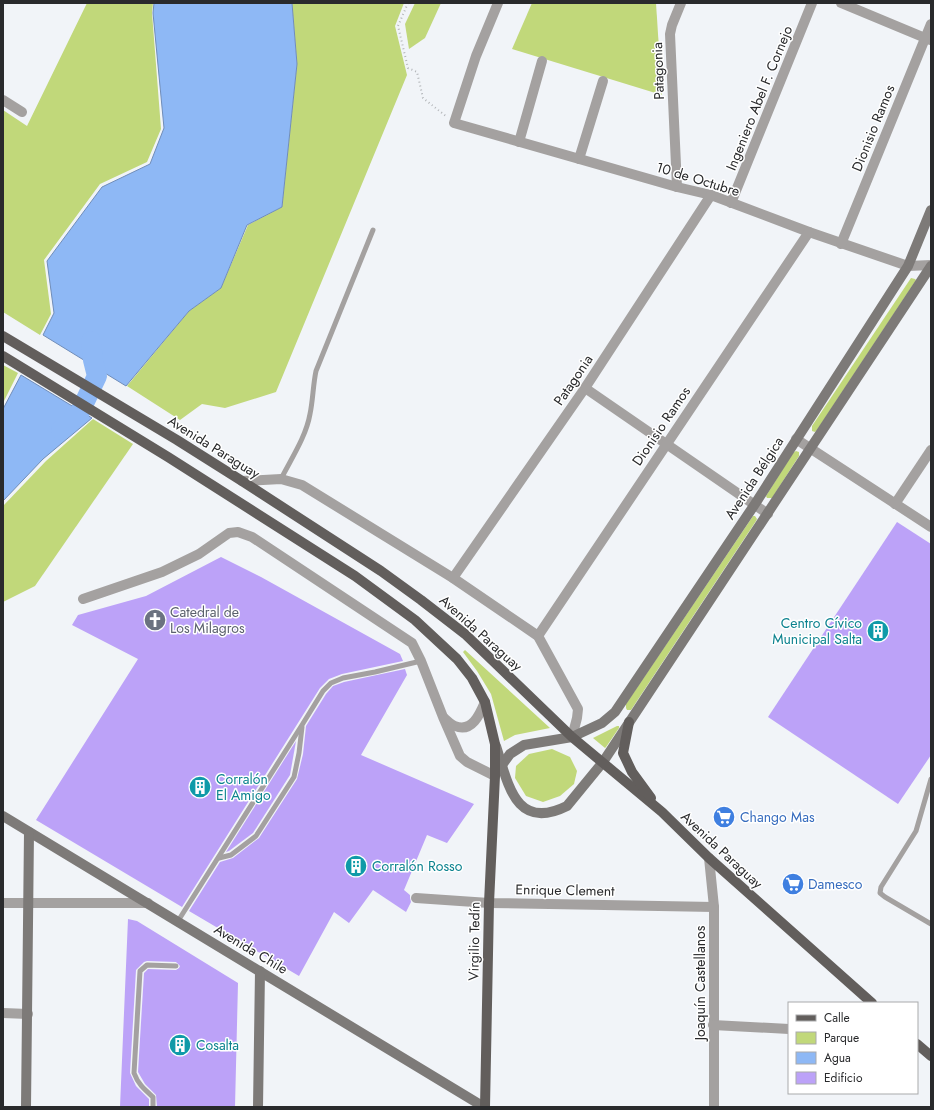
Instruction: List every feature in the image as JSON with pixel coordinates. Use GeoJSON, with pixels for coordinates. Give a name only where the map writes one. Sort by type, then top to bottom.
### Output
{"type":"FeatureCollection","features":[{"type":"Feature","properties":{"kind":"main road","name":"Avenida Bélgica"},"geometry":{"type":"LineString","coordinates":[[572,737],[602,723],[615,712],[755,504],[908,266],[931,210]]}},
{"type":"Feature","properties":{"kind":"main road"},"geometry":{"type":"LineString","coordinates":[[3,356],[168,457],[355,576],[415,620],[457,658],[472,678],[485,702],[495,744],[515,799],[524,808],[534,813],[545,814],[560,810],[567,806],[603,762],[931,266]]}},
{"type":"Feature","properties":{"kind":"main road","name":"Avenida Paraguay"},"geometry":{"type":"LineString","coordinates":[[3,336],[242,480],[381,571],[440,614],[465,634],[572,737],[662,812],[709,858],[871,1002]]}},
{"type":"Feature","properties":{"kind":"main road"},"geometry":{"type":"LineString","coordinates":[[629,722],[623,752],[632,772],[662,812]]}},
{"type":"Feature","properties":{"kind":"main road"},"geometry":{"type":"LineString","coordinates":[[495,776],[510,754],[524,745],[572,737]]}},
{"type":"Feature","properties":{"kind":"main road"},"geometry":{"type":"LineString","coordinates":[[495,744],[495,776]]}},
{"type":"Feature","properties":{"kind":"main road","name":"Virgilio Tedín"},"geometry":{"type":"LineString","coordinates":[[484,1107],[489,903],[495,776]]}},
{"type":"Feature","properties":{"kind":"main road","name":"Avenida Chile"},"geometry":{"type":"LineString","coordinates":[[3,816],[484,1107]]}},
{"type":"Feature","properties":{"kind":"main road"},"geometry":{"type":"LineString","coordinates":[[26,1107],[29,832]]}},
{"type":"Feature","properties":{"kind":"main road"},"geometry":{"type":"LineString","coordinates":[[258,1107],[260,971]]}},
{"type":"Feature","properties":{"kind":"main road"},"geometry":{"type":"LineString","coordinates":[[918,1045],[931,1056]]}},
{"type":"Feature","properties":{"kind":"street"},"geometry":{"type":"LineString","coordinates":[[454,123],[476,56],[498,3]]}},
{"type":"Feature","properties":{"kind":"street","name":"Patagonia"},"geometry":{"type":"LineString","coordinates":[[676,187],[670,34],[681,3]]}},
{"type":"Feature","properties":{"kind":"street","name":"Ingeniero Abel F. Cornejo"},"geometry":{"type":"LineString","coordinates":[[731,203],[812,3]]}},
{"type":"Feature","properties":{"kind":"street"},"geometry":{"type":"LineString","coordinates":[[841,3],[928,39]]}},
{"type":"Feature","properties":{"kind":"street","name":"Dionisio Ramos"},"geometry":{"type":"LineString","coordinates":[[841,244],[928,39],[931,24]]}},
{"type":"Feature","properties":{"kind":"street"},"geometry":{"type":"LineString","coordinates":[[519,142],[542,61]]}},
{"type":"Feature","properties":{"kind":"street"},"geometry":{"type":"LineString","coordinates":[[579,159],[602,81]]}},
{"type":"Feature","properties":{"kind":"street"},"geometry":{"type":"LineString","coordinates":[[3,100],[22,112]]}},
{"type":"Feature","properties":{"kind":"street","name":"10 de Octubre"},"geometry":{"type":"LineString","coordinates":[[454,123],[676,187],[711,195],[841,244],[908,266],[931,266]]}},
{"type":"Feature","properties":{"kind":"street","name":"Patagonia"},"geometry":{"type":"LineString","coordinates":[[454,578],[585,388],[711,195]]}},
{"type":"Feature","properties":{"kind":"street","name":"Dionisio Ramos"},"geometry":{"type":"LineString","coordinates":[[538,636],[808,232]]}},
{"type":"Feature","properties":{"kind":"street"},"geometry":{"type":"LineString","coordinates":[[585,388],[768,514]]}},
{"type":"Feature","properties":{"kind":"street"},"geometry":{"type":"LineString","coordinates":[[796,439],[931,527]]}},
{"type":"Feature","properties":{"kind":"street"},"geometry":{"type":"LineString","coordinates":[[895,504],[931,450]]}},
{"type":"Feature","properties":{"kind":"street"},"geometry":{"type":"LineString","coordinates":[[242,480],[281,479],[302,485],[454,578],[538,636],[578,709],[578,718],[572,737]]}},
{"type":"Feature","properties":{"kind":"street"},"geometry":{"type":"LineString","coordinates":[[83,599],[162,572],[199,554],[229,533],[238,532],[252,537],[412,643],[421,661],[460,756],[467,762],[495,776]]}},
{"type":"Feature","properties":{"kind":"street"},"geometry":{"type":"LineString","coordinates":[[443,717],[456,727],[465,727],[474,722],[480,714],[485,702]]}},
{"type":"Feature","properties":{"kind":"street","name":"Joaquín Castellanos"},"geometry":{"type":"LineString","coordinates":[[709,858],[714,907],[714,1107]]}},
{"type":"Feature","properties":{"kind":"street","name":"Enrique Clement"},"geometry":{"type":"LineString","coordinates":[[416,898],[489,903],[714,907]]}},
{"type":"Feature","properties":{"kind":"street"},"geometry":{"type":"LineString","coordinates":[[3,903],[148,903]]}},
{"type":"Feature","properties":{"kind":"street"},"geometry":{"type":"LineString","coordinates":[[3,1013],[28,1014]]}},
{"type":"Feature","properties":{"kind":"street"},"geometry":{"type":"LineString","coordinates":[[713,1025],[788,1029]]}},
{"type":"Feature","properties":{"kind":"lane"},"geometry":{"type":"LineString","coordinates":[[281,479],[305,432],[310,415],[316,371],[373,230]]}},
{"type":"Feature","properties":{"kind":"lane"},"geometry":{"type":"LineString","coordinates":[[178,922],[323,691],[331,683],[342,678],[421,661]]}},
{"type":"Feature","properties":{"kind":"lane"},"geometry":{"type":"LineString","coordinates":[[219,858],[231,855],[256,836],[294,777],[299,753],[302,725]]}},
{"type":"Feature","properties":{"kind":"lane"},"geometry":{"type":"LineString","coordinates":[[931,779],[916,831],[881,887],[880,893],[884,897],[931,924]]}},
{"type":"Feature","properties":{"kind":"lane"},"geometry":{"type":"LineString","coordinates":[[153,1107],[153,1097],[137,1081],[134,1073],[140,971],[147,965],[176,966]]}},
{"type":"Feature","properties":{"kind":"path"},"geometry":{"type":"LineString","coordinates":[[408,3],[398,26],[408,68],[417,72],[424,98],[454,123]]}},
{"type":"Feature","properties":{"kind":"green space"},"geometry":{"type":"Polygon","coordinates":[[[87,3],[153,3],[152,13],[161,129],[147,162],[100,184],[44,260],[51,314],[40,335],[3,312],[3,110],[27,126],[87,3]]]}},
{"type":"Feature","properties":{"kind":"green space"},"geometry":{"type":"Polygon","coordinates":[[[292,3],[404,3],[395,26],[407,75],[276,392],[225,408],[202,404],[180,420],[127,386],[189,311],[221,288],[248,225],[282,207],[297,64],[292,3]]]}},
{"type":"Feature","properties":{"kind":"green space"},"geometry":{"type":"Polygon","coordinates":[[[415,3],[441,3],[425,38],[409,49],[405,24],[415,3]]]}},
{"type":"Feature","properties":{"kind":"green space"},"geometry":{"type":"Polygon","coordinates":[[[532,3],[656,3],[662,95],[512,49],[532,3]]]}},
{"type":"Feature","properties":{"kind":"green space"},"geometry":{"type":"Polygon","coordinates":[[[911,278],[916,280],[817,430],[815,432],[812,431],[812,426],[911,278]]]}},
{"type":"Feature","properties":{"kind":"green space"},"geometry":{"type":"Polygon","coordinates":[[[3,365],[18,373],[3,403],[3,365]]]}},
{"type":"Feature","properties":{"kind":"green space"},"geometry":{"type":"Polygon","coordinates":[[[93,419],[133,444],[35,586],[3,602],[3,506],[46,461],[93,419]]]}},
{"type":"Feature","properties":{"kind":"green space"},"geometry":{"type":"Polygon","coordinates":[[[796,451],[799,452],[799,456],[772,498],[767,498],[766,496],[793,453],[796,451]]]}},
{"type":"Feature","properties":{"kind":"green space"},"geometry":{"type":"Polygon","coordinates":[[[753,516],[757,519],[756,521],[631,710],[627,710],[626,704],[753,516]]]}},
{"type":"Feature","properties":{"kind":"green space"},"geometry":{"type":"Polygon","coordinates":[[[465,650],[550,728],[515,735],[504,741],[491,694],[463,652],[465,650]]]}},
{"type":"Feature","properties":{"kind":"green space"},"geometry":{"type":"Polygon","coordinates":[[[619,726],[619,728],[605,748],[593,738],[619,726]]]}},
{"type":"Feature","properties":{"kind":"green space"},"geometry":{"type":"Polygon","coordinates":[[[552,749],[570,757],[577,771],[574,784],[560,796],[543,802],[526,796],[515,778],[516,766],[529,754],[552,749]]]}},
{"type":"Feature","properties":{"kind":"water"},"geometry":{"type":"Polygon","coordinates":[[[154,3],[292,3],[297,64],[282,207],[247,225],[221,288],[189,311],[126,386],[43,335],[54,313],[47,261],[102,187],[150,164],[164,128],[153,13],[154,3]]]}},
{"type":"Feature","properties":{"kind":"water"},"geometry":{"type":"Polygon","coordinates":[[[21,375],[92,418],[43,459],[3,501],[3,409],[21,375]]]}},
{"type":"Feature","properties":{"kind":"building","name":"Centro Cívico Municipal Salta"},"geometry":{"type":"Polygon","coordinates":[[[897,522],[931,544],[931,755],[898,804],[768,717],[897,522]]]}},
{"type":"Feature","properties":{"kind":"building","name":"Corralón El Amigo"},"geometry":{"type":"Polygon","coordinates":[[[221,557],[261,577],[400,654],[403,661],[342,674],[329,679],[320,688],[182,907],[36,820],[138,659],[72,625],[78,615],[146,596],[221,557]]]}},
{"type":"Feature","properties":{"kind":"building"},"geometry":{"type":"Polygon","coordinates":[[[405,669],[407,675],[361,755],[474,804],[447,843],[427,835],[404,890],[410,895],[411,902],[406,912],[373,890],[349,923],[334,912],[299,976],[189,911],[220,862],[233,858],[259,838],[297,779],[303,754],[306,726],[326,694],[333,686],[344,682],[405,669]]]}},
{"type":"Feature","properties":{"kind":"building"},"geometry":{"type":"Polygon","coordinates":[[[296,741],[290,775],[253,833],[226,852],[296,741]]]}},
{"type":"Feature","properties":{"kind":"building","name":"Cosalta"},"geometry":{"type":"Polygon","coordinates":[[[128,919],[137,921],[238,983],[235,1107],[157,1107],[156,1095],[145,1084],[138,1072],[144,973],[148,969],[176,970],[180,966],[176,962],[147,961],[136,970],[130,1073],[136,1086],[149,1099],[149,1107],[120,1107],[128,919]]]}},
{"type":"Feature","properties":{"kind":"waterway"},"geometry":{"type":"LineString","coordinates":[[61,430],[79,414],[97,376],[93,360],[91,341]]}},
{"type":"Feature","properties":{"kind":"place","name":"Catedral de Los Milagros"},"geometry":{"type":"Point","coordinates":[155,620]}},
{"type":"Feature","properties":{"kind":"place","name":"Centro Cívico Municipal Salta"},"geometry":{"type":"Point","coordinates":[878,631]}},
{"type":"Feature","properties":{"kind":"place","name":"Corralón El Amigo"},"geometry":{"type":"Point","coordinates":[200,787]}},
{"type":"Feature","properties":{"kind":"place","name":"Chango Mas"},"geometry":{"type":"Point","coordinates":[724,817]}},
{"type":"Feature","properties":{"kind":"place","name":"Corralón Rosso"},"geometry":{"type":"Point","coordinates":[356,866]}},
{"type":"Feature","properties":{"kind":"place","name":"Damesco"},"geometry":{"type":"Point","coordinates":[793,884]}},
{"type":"Feature","properties":{"kind":"place","name":"Cosalta"},"geometry":{"type":"Point","coordinates":[180,1045]}}]}
